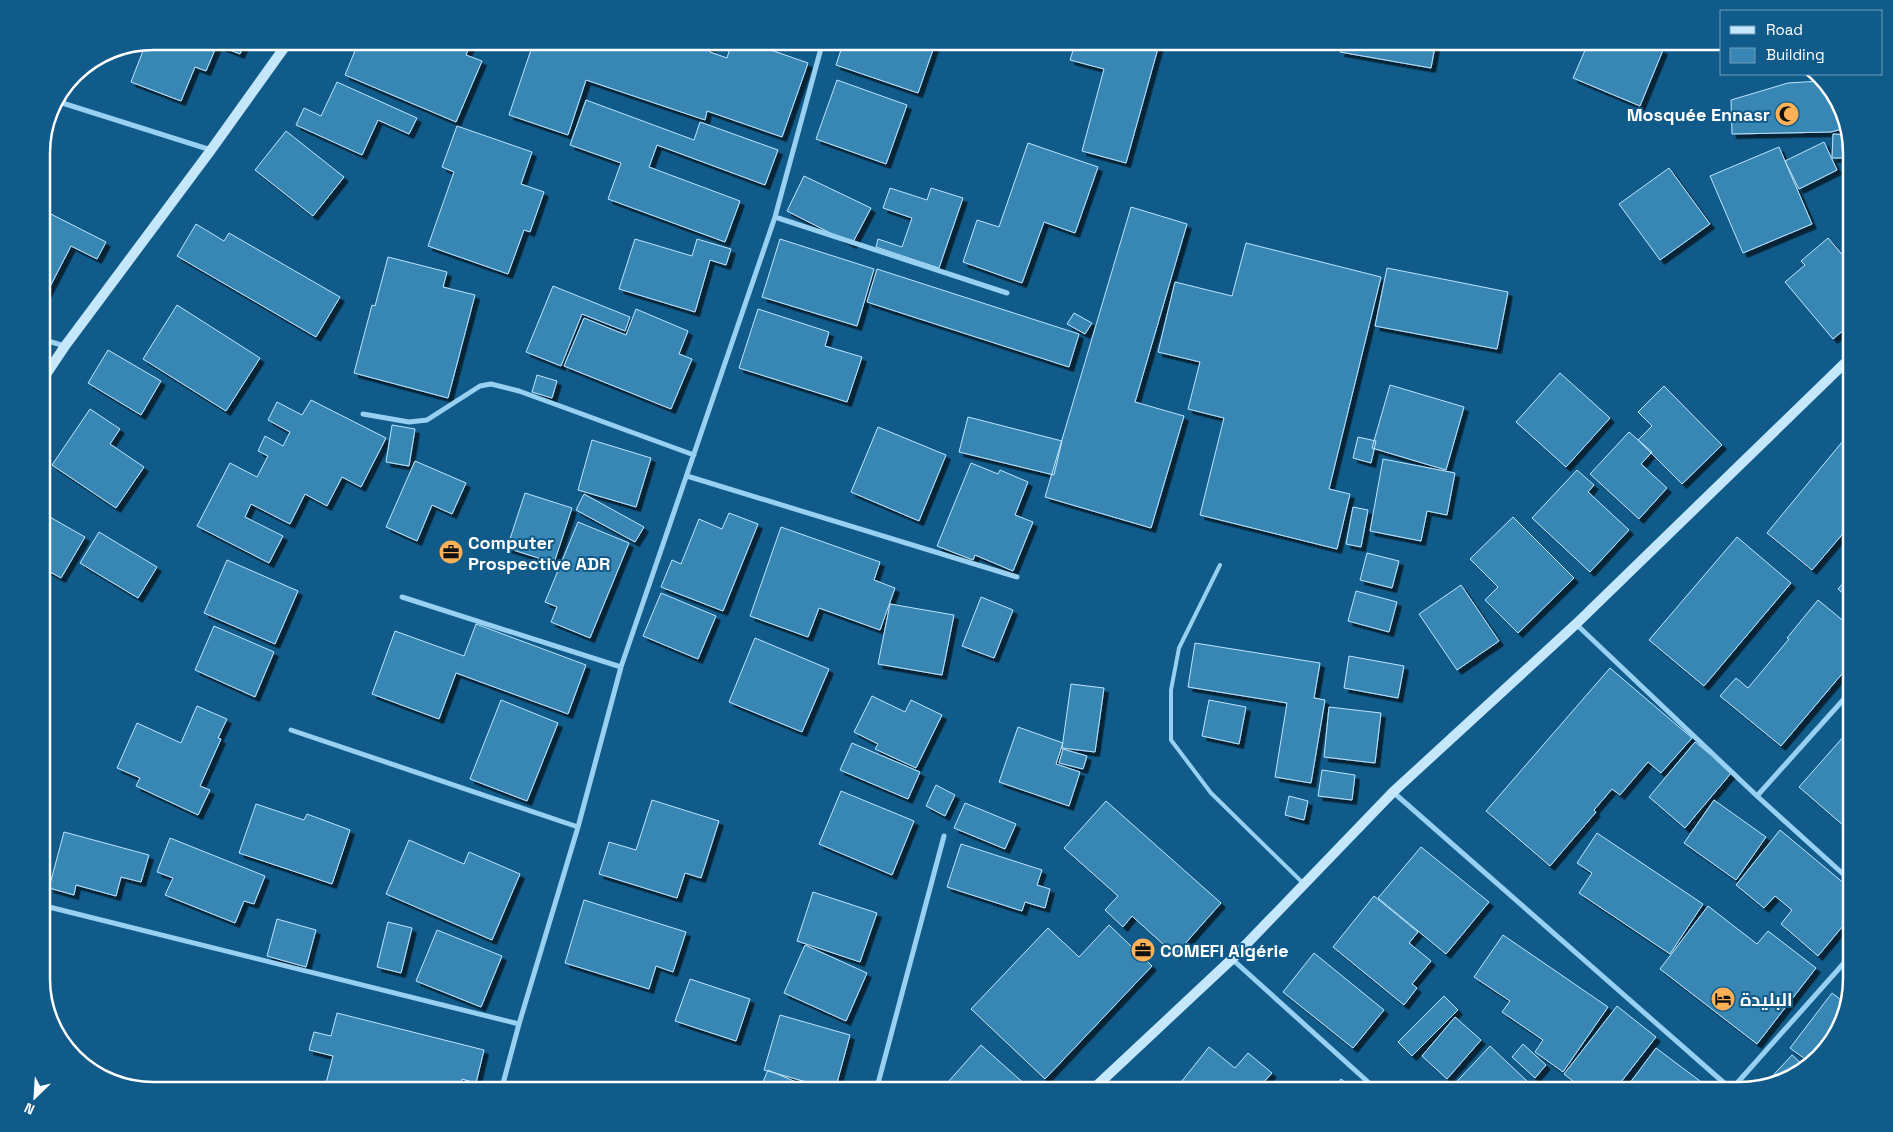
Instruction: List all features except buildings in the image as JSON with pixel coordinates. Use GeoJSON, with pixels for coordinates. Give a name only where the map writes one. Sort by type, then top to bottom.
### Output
{"type":"FeatureCollection","features":[{"type":"Feature","properties":{"kind":"main road"},"geometry":{"type":"LineString","coordinates":[[50,369],[65,346],[211,150],[282,50]]}},
{"type":"Feature","properties":{"kind":"main road"},"geometry":{"type":"LineString","coordinates":[[1101,1082],[1232,959],[1393,792],[1576,624],[1843,365]]}},
{"type":"Feature","properties":{"kind":"street"},"geometry":{"type":"LineString","coordinates":[[503,1082],[578,828],[621,668],[775,217],[821,50]]}},
{"type":"Feature","properties":{"kind":"street"},"geometry":{"type":"LineString","coordinates":[[63,103],[211,150]]}},
{"type":"Feature","properties":{"kind":"street"},"geometry":{"type":"LineString","coordinates":[[775,217],[1007,293]]}},
{"type":"Feature","properties":{"kind":"street"},"geometry":{"type":"LineString","coordinates":[[50,341],[65,346]]}},
{"type":"Feature","properties":{"kind":"street"},"geometry":{"type":"LineString","coordinates":[[363,414],[408,422],[427,420],[480,386],[491,384],[520,392],[694,455]]}},
{"type":"Feature","properties":{"kind":"street"},"geometry":{"type":"LineString","coordinates":[[687,476],[1017,577]]}},
{"type":"Feature","properties":{"kind":"street"},"geometry":{"type":"LineString","coordinates":[[402,597],[621,668]]}},
{"type":"Feature","properties":{"kind":"street"},"geometry":{"type":"LineString","coordinates":[[1576,624],[1757,796],[1843,874]]}},
{"type":"Feature","properties":{"kind":"street"},"geometry":{"type":"LineString","coordinates":[[1757,796],[1843,700]]}},
{"type":"Feature","properties":{"kind":"street"},"geometry":{"type":"LineString","coordinates":[[292,730],[578,828]]}},
{"type":"Feature","properties":{"kind":"street"},"geometry":{"type":"LineString","coordinates":[[1393,792],[1721,1082]]}},
{"type":"Feature","properties":{"kind":"street"},"geometry":{"type":"LineString","coordinates":[[878,1082],[944,836]]}},
{"type":"Feature","properties":{"kind":"street"},"geometry":{"type":"LineString","coordinates":[[50,907],[519,1024]]}},
{"type":"Feature","properties":{"kind":"street"},"geometry":{"type":"LineString","coordinates":[[1232,959],[1368,1082]]}},
{"type":"Feature","properties":{"kind":"street"},"geometry":{"type":"LineString","coordinates":[[1737,1082],[1843,964]]}},
{"type":"Feature","properties":{"kind":"lane"},"geometry":{"type":"LineString","coordinates":[[1220,565],[1180,648],[1171,690],[1171,740],[1211,793],[1304,884]]}},
{"type":"Feature","properties":{"kind":"place","name":"Mosquée Ennasr"},"geometry":{"type":"Point","coordinates":[1787,114]}},
{"type":"Feature","properties":{"kind":"place","name":"Computer Prospective ADR"},"geometry":{"type":"Point","coordinates":[451,552]}},
{"type":"Feature","properties":{"kind":"place","name":"COMEFI Algérie"},"geometry":{"type":"Point","coordinates":[1143,950]}},
{"type":"Feature","properties":{"kind":"place","name":"البليدة"},"geometry":{"type":"Point","coordinates":[1723,999]}}]}
